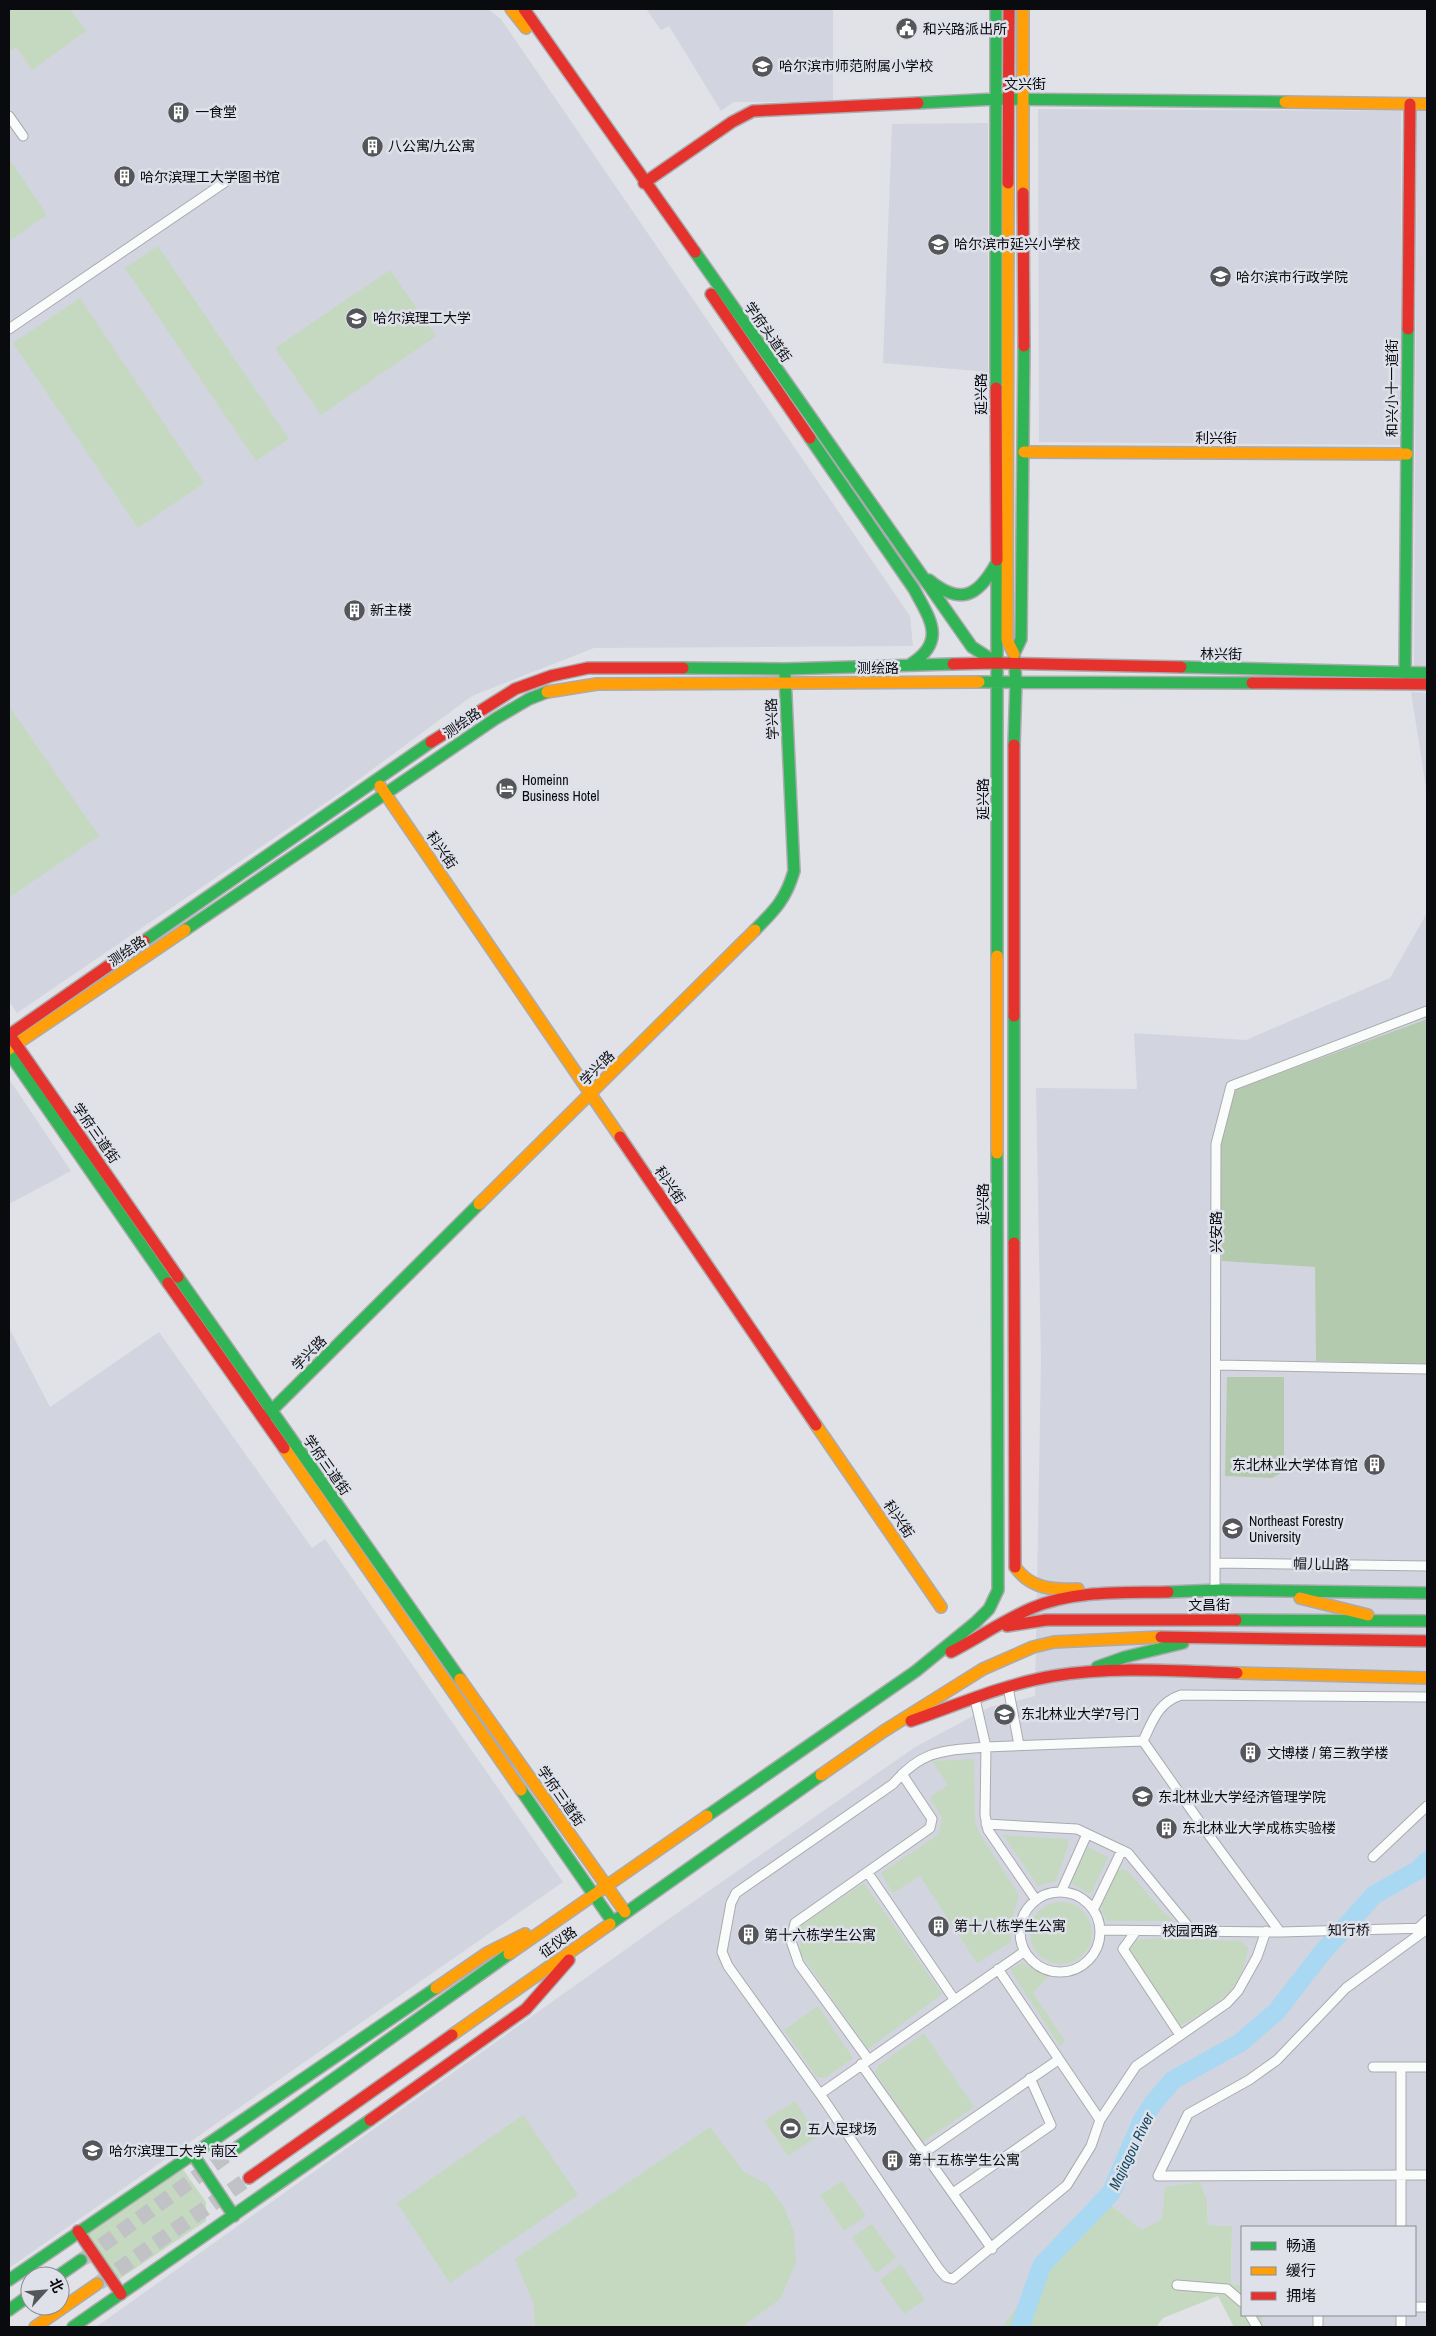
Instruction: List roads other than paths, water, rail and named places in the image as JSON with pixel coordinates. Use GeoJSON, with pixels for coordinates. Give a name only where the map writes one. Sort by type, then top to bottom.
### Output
{"type":"FeatureCollection","features":[{"type":"Feature","properties":{"kind":"main road","name":"学府头道街"},"geometry":{"type":"LineString","coordinates":[[511,9],[912,585],[929,621],[933,643],[927,655],[908,666]]}},
{"type":"Feature","properties":{"kind":"main road","name":"学府头道街"},"geometry":{"type":"LineString","coordinates":[[524,9],[644,183],[972,647],[996,664]]}},
{"type":"Feature","properties":{"kind":"main road","name":"延兴路"},"geometry":{"type":"LineString","coordinates":[[916,1671],[976,1622],[989,1609],[998,1590],[996,9]]}},
{"type":"Feature","properties":{"kind":"main road"},"geometry":{"type":"LineString","coordinates":[[1009,9],[1008,640],[1015,659],[1016,682],[1013,799],[1015,1567],[1033,1586],[1042,1589],[1150,1586],[1197,1590]]}},
{"type":"Feature","properties":{"kind":"main road"},"geometry":{"type":"LineString","coordinates":[[1015,659],[1021,639],[1024,452],[1023,9]]}},
{"type":"Feature","properties":{"kind":"main road","name":"文兴街"},"geometry":{"type":"LineString","coordinates":[[644,183],[732,122],[754,112],[996,99],[1427,104]]}},
{"type":"Feature","properties":{"kind":"main road","name":"和兴小十一道街"},"geometry":{"type":"LineString","coordinates":[[1405,673],[1410,104]]}},
{"type":"Feature","properties":{"kind":"main road","name":"利兴街"},"geometry":{"type":"LineString","coordinates":[[1024,452],[1407,454]]}},
{"type":"Feature","properties":{"kind":"main road"},"geometry":{"type":"LineString","coordinates":[[916,568],[941,589],[952,594],[963,595],[978,590],[996,563]]}},
{"type":"Feature","properties":{"kind":"main road","name":"测绘路"},"geometry":{"type":"LineString","coordinates":[[9,1034],[423,746],[515,689],[551,676],[588,668],[785,669],[996,664],[1015,659]]}},
{"type":"Feature","properties":{"kind":"main road","name":"林兴街"},"geometry":{"type":"LineString","coordinates":[[1015,659],[1427,673]]}},
{"type":"Feature","properties":{"kind":"main road","name":"学兴路"},"geometry":{"type":"LineString","coordinates":[[267,1415],[778,907],[788,891],[794,871],[785,669]]}},
{"type":"Feature","properties":{"kind":"main road","name":"测绘路"},"geometry":{"type":"LineString","coordinates":[[11,1049],[495,719],[529,699],[552,690],[597,684],[1016,682]]}},
{"type":"Feature","properties":{"kind":"main road","name":"林兴街"},"geometry":{"type":"LineString","coordinates":[[1016,682],[1427,684]]}},
{"type":"Feature","properties":{"kind":"main road","name":"科兴街"},"geometry":{"type":"LineString","coordinates":[[375,779],[941,1608]]}},
{"type":"Feature","properties":{"kind":"main road","name":"学府三道街"},"geometry":{"type":"LineString","coordinates":[[9,1034],[11,1049],[267,1415],[612,1921]]}},
{"type":"Feature","properties":{"kind":"main road","name":"学府三道街"},"geometry":{"type":"LineString","coordinates":[[267,1415],[625,1912]]}},
{"type":"Feature","properties":{"kind":"main road"},"geometry":{"type":"LineString","coordinates":[[231,2152],[566,1913],[595,1895],[916,1671],[1032,1608],[1091,1594],[1197,1590],[1427,1593]]}},
{"type":"Feature","properties":{"kind":"main road"},"geometry":{"type":"LineString","coordinates":[[1279,1592],[1378,1617],[1423,1621]]}},
{"type":"Feature","properties":{"kind":"main road","name":"文昌街"},"geometry":{"type":"LineString","coordinates":[[992,1629],[1046,1620],[1423,1621]]}},
{"type":"Feature","properties":{"kind":"main road"},"geometry":{"type":"LineString","coordinates":[[884,1731],[984,1669],[1033,1647],[1079,1640],[1148,1637],[1427,1641]]}},
{"type":"Feature","properties":{"kind":"main road"},"geometry":{"type":"LineString","coordinates":[[1089,1671],[1125,1657],[1197,1639]]}},
{"type":"Feature","properties":{"kind":"main road"},"geometry":{"type":"LineString","coordinates":[[884,1731],[1008,1687],[1051,1676],[1089,1671],[1180,1670],[1427,1678]]}},
{"type":"Feature","properties":{"kind":"main road","name":"征仪路"},"geometry":{"type":"LineString","coordinates":[[249,2178],[884,1731]]}},
{"type":"Feature","properties":{"kind":"main road"},"geometry":{"type":"LineString","coordinates":[[9,2280],[487,1953],[566,1913]]}},
{"type":"Feature","properties":{"kind":"main road"},"geometry":{"type":"LineString","coordinates":[[73,2327],[234,2216],[526,2008],[586,1941]]}},
{"type":"Feature","properties":{"kind":"main road"},"geometry":{"type":"LineString","coordinates":[[192,2153],[234,2216]]}},
{"type":"Feature","properties":{"kind":"main road"},"geometry":{"type":"LineString","coordinates":[[78,2231],[121,2294]]}},
{"type":"Feature","properties":{"kind":"main road"},"geometry":{"type":"LineString","coordinates":[[70,2268],[81,2260]]}},
{"type":"Feature","properties":{"kind":"main road"},"geometry":{"type":"LineString","coordinates":[[35,2327],[97,2284]]}},
{"type":"Feature","properties":{"kind":"main road"},"geometry":{"type":"LineString","coordinates":[[9,2310],[20,2302]]}},
{"type":"Feature","properties":{"kind":"street"},"geometry":{"type":"LineString","coordinates":[[9,116],[23,136]]}},
{"type":"Feature","properties":{"kind":"street"},"geometry":{"type":"LineString","coordinates":[[9,329],[236,174]]}},
{"type":"Feature","properties":{"kind":"street","name":"兴安路"},"geometry":{"type":"LineString","coordinates":[[1215,1590],[1216,1144],[1230,1086],[1427,1011]]}},
{"type":"Feature","properties":{"kind":"street"},"geometry":{"type":"LineString","coordinates":[[1216,1365],[1427,1369]]}},
{"type":"Feature","properties":{"kind":"street","name":"帽儿山路"},"geometry":{"type":"LineString","coordinates":[[1215,1563],[1427,1566]]}},
{"type":"Feature","properties":{"kind":"street"},"geometry":{"type":"LineString","coordinates":[[1008,1687],[1019,1745]]}},
{"type":"Feature","properties":{"kind":"street"},"geometry":{"type":"LineString","coordinates":[[1143,1741],[1162,1706],[1169,1699],[1182,1695],[1427,1697]]}},
{"type":"Feature","properties":{"kind":"street"},"geometry":{"type":"LineString","coordinates":[[975,1699],[986,1747],[986,1824],[1036,1900]]}},
{"type":"Feature","properties":{"kind":"street"},"geometry":{"type":"LineString","coordinates":[[1143,1741],[986,1747],[928,1755],[908,1767],[893,1784],[736,1893],[731,1903],[722,1952],[728,1966],[820,2094],[946,2277],[953,2279],[1067,2185],[1091,2146],[1100,2120],[1136,2066],[1220,2009],[1238,1991],[1257,1957],[1266,1932]]}},
{"type":"Feature","properties":{"kind":"street"},"geometry":{"type":"LineString","coordinates":[[1143,1741],[1210,1838],[1280,1932]]}},
{"type":"Feature","properties":{"kind":"street"},"geometry":{"type":"LineString","coordinates":[[902,1774],[932,1819],[930,1828],[795,1923],[791,1941],[799,1964],[992,2248]]}},
{"type":"Feature","properties":{"kind":"street"},"geometry":{"type":"LineString","coordinates":[[1374,1857],[1427,1806]]}},
{"type":"Feature","properties":{"kind":"street"},"geometry":{"type":"LineString","coordinates":[[986,1824],[1078,1830],[1128,1853],[1192,1931]]}},
{"type":"Feature","properties":{"kind":"street"},"geometry":{"type":"LineString","coordinates":[[1060,1892],[1087,1834]]}},
{"type":"Feature","properties":{"kind":"street"},"geometry":{"type":"LineString","coordinates":[[1093,1910],[1122,1850]]}},
{"type":"Feature","properties":{"kind":"street"},"geometry":{"type":"LineString","coordinates":[[868,1873],[954,1999]]}},
{"type":"Feature","properties":{"kind":"street"},"geometry":{"type":"LineString","coordinates":[[1060,1892],[1082,1899],[1093,1910],[1100,1930],[1098,1944],[1092,1956],[1083,1965],[1071,1971],[1057,1972],[1044,1969],[1033,1962],[1025,1951],[1020,1929],[1028,1908],[1036,1900],[1052,1893],[1060,1892]]}},
{"type":"Feature","properties":{"kind":"street"},"geometry":{"type":"LineString","coordinates":[[1427,1920],[1424,1929],[1346,1988],[1277,2060],[1249,2080],[1188,2114],[1158,2176],[1427,2175]]}},
{"type":"Feature","properties":{"kind":"street","name":"知行桥"},"geometry":{"type":"LineString","coordinates":[[1280,1932],[1424,1929]]}},
{"type":"Feature","properties":{"kind":"street","name":"校园西路"},"geometry":{"type":"LineString","coordinates":[[1100,1930],[1280,1932]]}},
{"type":"Feature","properties":{"kind":"street"},"geometry":{"type":"LineString","coordinates":[[1136,1931],[1123,1949],[1180,2035]]}},
{"type":"Feature","properties":{"kind":"street"},"geometry":{"type":"LineString","coordinates":[[820,2094],[1025,1951]]}},
{"type":"Feature","properties":{"kind":"street"},"geometry":{"type":"LineString","coordinates":[[998,1969],[1100,2120]]}},
{"type":"Feature","properties":{"kind":"street"},"geometry":{"type":"LineString","coordinates":[[925,2152],[1058,2060]]}},
{"type":"Feature","properties":{"kind":"street"},"geometry":{"type":"LineString","coordinates":[[1373,2067],[1427,2067]]}},
{"type":"Feature","properties":{"kind":"street"},"geometry":{"type":"LineString","coordinates":[[1401,2067],[1401,2226]]}},
{"type":"Feature","properties":{"kind":"street"},"geometry":{"type":"LineString","coordinates":[[953,2193],[1051,2125],[1030,2078]]}},
{"type":"Feature","properties":{"kind":"street"},"geometry":{"type":"LineString","coordinates":[[1177,2285],[1227,2289],[1241,2301]]}},
{"type":"Feature","properties":{"kind":"waterway","name":"Majiagou River"},"geometry":{"type":"LineString","coordinates":[[1020,2327],[1042,2265],[1111,2193],[1142,2121],[1154,2102],[1173,2080],[1240,2043],[1277,2011],[1321,1954],[1374,1895],[1418,1870],[1427,1861]]}},
{"type":"Feature","properties":{"kind":"tunnel"},"geometry":{"type":"LineString","coordinates":[[83,2259],[231,2152]]}},
{"type":"Feature","properties":{"kind":"tunnel"},"geometry":{"type":"LineString","coordinates":[[99,2283],[249,2178]]}},
{"type":"Feature","properties":{"kind":"place","name":"和兴路派出所"},"geometry":{"type":"Point","coordinates":[907,29]}},
{"type":"Feature","properties":{"kind":"place","name":"哈尔滨市师范附属小学校"},"geometry":{"type":"Point","coordinates":[763,66]}},
{"type":"Feature","properties":{"kind":"place","name":"一食堂"},"geometry":{"type":"Point","coordinates":[179,112]}},
{"type":"Feature","properties":{"kind":"place","name":"八公寓/九公寓"},"geometry":{"type":"Point","coordinates":[372,146]}},
{"type":"Feature","properties":{"kind":"place","name":"哈尔滨理工大学图书馆"},"geometry":{"type":"Point","coordinates":[124,177]}},
{"type":"Feature","properties":{"kind":"place","name":"哈尔滨市延兴小学校"},"geometry":{"type":"Point","coordinates":[938,244]}},
{"type":"Feature","properties":{"kind":"place","name":"哈尔滨市行政学院"},"geometry":{"type":"Point","coordinates":[1220,277]}},
{"type":"Feature","properties":{"kind":"place","name":"哈尔滨理工大学"},"geometry":{"type":"Point","coordinates":[357,318]}},
{"type":"Feature","properties":{"kind":"place","name":"新主楼"},"geometry":{"type":"Point","coordinates":[354,610]}},
{"type":"Feature","properties":{"kind":"place","name":"Homeinn Business Hotel"},"geometry":{"type":"Point","coordinates":[506,788]}},
{"type":"Feature","properties":{"kind":"place","name":"东北林业大学体育馆"},"geometry":{"type":"Point","coordinates":[1374,1465]}},
{"type":"Feature","properties":{"kind":"place","name":"Northeast Forestry University"},"geometry":{"type":"Point","coordinates":[1233,1529]}},
{"type":"Feature","properties":{"kind":"place","name":"东北林业大学7号门"},"geometry":{"type":"Point","coordinates":[1005,1714]}},
{"type":"Feature","properties":{"kind":"place","name":"文博楼 / 第三教学楼"},"geometry":{"type":"Point","coordinates":[1251,1753]}},
{"type":"Feature","properties":{"kind":"place","name":"东北林业大学经济管理学院"},"geometry":{"type":"Point","coordinates":[1142,1797]}},
{"type":"Feature","properties":{"kind":"place","name":"东北林业大学成栋实验楼"},"geometry":{"type":"Point","coordinates":[1166,1828]}},
{"type":"Feature","properties":{"kind":"place","name":"第十八栋学生公寓"},"geometry":{"type":"Point","coordinates":[938,1926]}},
{"type":"Feature","properties":{"kind":"place","name":"第十六栋学生公寓"},"geometry":{"type":"Point","coordinates":[748,1935]}},
{"type":"Feature","properties":{"kind":"place","name":"五人足球场"},"geometry":{"type":"Point","coordinates":[791,2129]}},
{"type":"Feature","properties":{"kind":"place","name":"哈尔滨理工大学 南区"},"geometry":{"type":"Point","coordinates":[93,2151]}},
{"type":"Feature","properties":{"kind":"place","name":"第十五栋学生公寓"},"geometry":{"type":"Point","coordinates":[892,2160]}}]}
